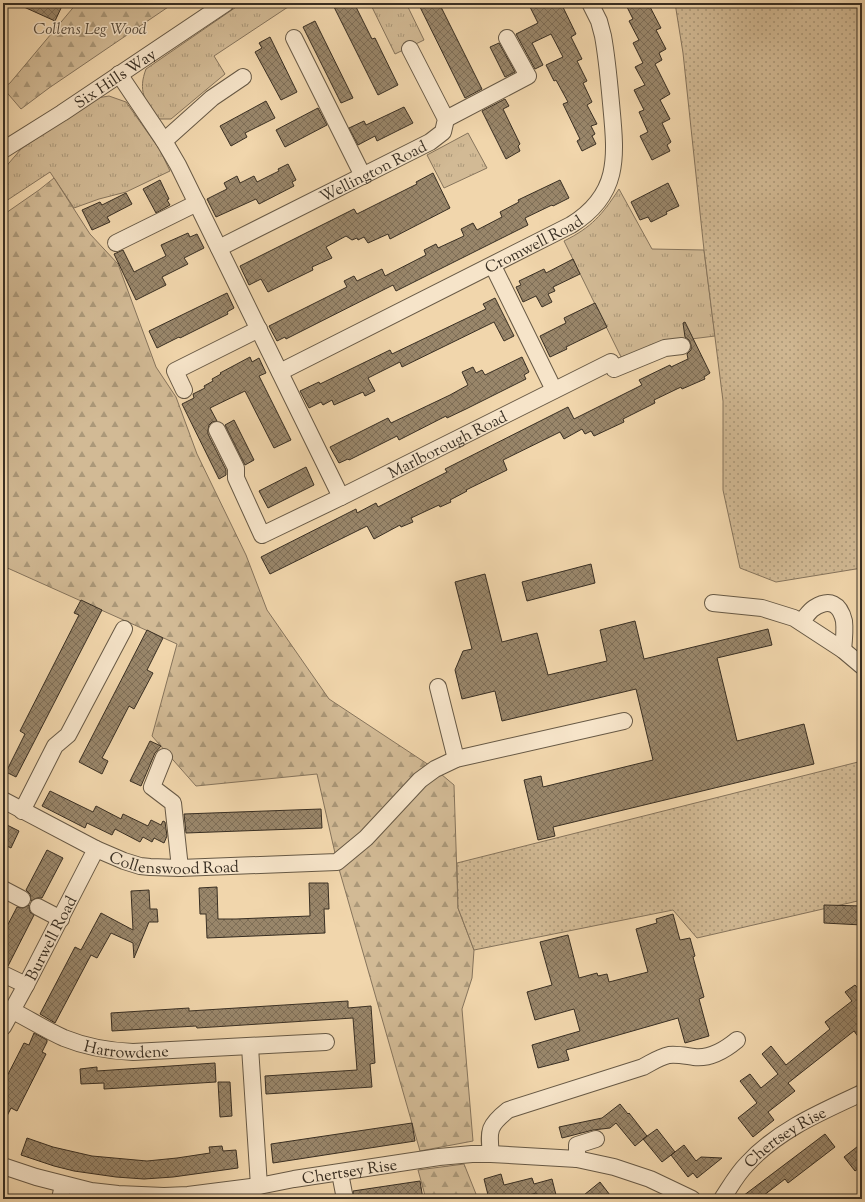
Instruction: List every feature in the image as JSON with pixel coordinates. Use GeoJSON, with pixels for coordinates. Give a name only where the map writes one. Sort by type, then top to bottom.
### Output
{"type":"FeatureCollection","features":[{"type":"Feature","properties":{"kind":"street","name":"Six Hills Way"},"geometry":{"type":"LineString","coordinates":[[3,150],[226,3]]}},
{"type":"Feature","properties":{"kind":"street","name":"Cromwell Road"},"geometry":{"type":"LineString","coordinates":[[280,372],[493,266],[571,225],[583,218],[598,202],[610,181],[613,170],[615,141],[604,36],[599,21],[590,3]]}},
{"type":"Feature","properties":{"kind":"street"},"geometry":{"type":"LineString","coordinates":[[294,38],[363,176]]}},
{"type":"Feature","properties":{"kind":"street"},"geometry":{"type":"LineString","coordinates":[[410,49],[446,118],[528,76],[507,38]]}},
{"type":"Feature","properties":{"kind":"street"},"geometry":{"type":"LineString","coordinates":[[119,74],[164,141],[197,203],[341,497]]}},
{"type":"Feature","properties":{"kind":"street"},"geometry":{"type":"LineString","coordinates":[[164,141],[212,98],[243,77]]}},
{"type":"Feature","properties":{"kind":"street","name":"Wellington Road"},"geometry":{"type":"LineString","coordinates":[[219,248],[363,176],[438,136],[443,132],[446,118]]}},
{"type":"Feature","properties":{"kind":"street"},"geometry":{"type":"LineString","coordinates":[[116,243],[197,203]]}},
{"type":"Feature","properties":{"kind":"street"},"geometry":{"type":"LineString","coordinates":[[493,266],[554,390]]}},
{"type":"Feature","properties":{"kind":"street"},"geometry":{"type":"LineString","coordinates":[[184,390],[175,371],[259,330]]}},
{"type":"Feature","properties":{"kind":"street","name":"Marlborough Road"},"geometry":{"type":"LineString","coordinates":[[217,430],[236,468],[236,478],[262,535],[554,390],[612,364],[665,348],[682,346]]}},
{"type":"Feature","properties":{"kind":"street"},"geometry":{"type":"LineString","coordinates":[[713,603],[762,608],[794,618],[843,650],[862,666]]}},
{"type":"Feature","properties":{"kind":"street"},"geometry":{"type":"LineString","coordinates":[[801,622],[813,608],[826,603],[834,604],[841,611],[844,623],[843,650]]}},
{"type":"Feature","properties":{"kind":"street"},"geometry":{"type":"LineString","coordinates":[[22,811],[55,746],[68,735],[124,630]]}},
{"type":"Feature","properties":{"kind":"street"},"geometry":{"type":"LineString","coordinates":[[438,687],[456,759],[624,721]]}},
{"type":"Feature","properties":{"kind":"street"},"geometry":{"type":"LineString","coordinates":[[164,757],[152,786],[173,803],[180,868]]}},
{"type":"Feature","properties":{"kind":"street","name":"Collenswood Road"},"geometry":{"type":"LineString","coordinates":[[3,800],[96,849],[140,866],[180,868],[337,862],[366,838],[420,780],[435,769],[456,759]]}},
{"type":"Feature","properties":{"kind":"street","name":"Burwell Road"},"geometry":{"type":"LineString","coordinates":[[3,1026],[61,919],[96,849]]}},
{"type":"Feature","properties":{"kind":"street"},"geometry":{"type":"LineString","coordinates":[[3,889],[22,899]]}},
{"type":"Feature","properties":{"kind":"street"},"geometry":{"type":"LineString","coordinates":[[38,907],[61,919]]}},
{"type":"Feature","properties":{"kind":"street"},"geometry":{"type":"LineString","coordinates":[[3,974],[26,985]]}},
{"type":"Feature","properties":{"kind":"street","name":"Harrowdene"},"geometry":{"type":"LineString","coordinates":[[11,1010],[62,1037],[78,1043],[115,1051],[133,1052],[326,1042]]}},
{"type":"Feature","properties":{"kind":"street"},"geometry":{"type":"LineString","coordinates":[[491,1154],[489,1136],[496,1120],[508,1110],[642,1067],[669,1055],[696,1058],[711,1056],[727,1048],[737,1040]]}},
{"type":"Feature","properties":{"kind":"street"},"geometry":{"type":"LineString","coordinates":[[250,1047],[256,1163],[259,1186]]}},
{"type":"Feature","properties":{"kind":"street","name":"Chertsey Rise"},"geometry":{"type":"LineString","coordinates":[[722,1199],[747,1163],[774,1139],[785,1131],[862,1093]]}},
{"type":"Feature","properties":{"kind":"street"},"geometry":{"type":"LineString","coordinates":[[577,1159],[577,1145],[596,1139]]}},
{"type":"Feature","properties":{"kind":"street","name":"Chertsey Rise"},"geometry":{"type":"LineString","coordinates":[[3,1166],[61,1192],[91,1191],[164,1196],[195,1194],[259,1186],[294,1179],[439,1157],[491,1154],[577,1159],[614,1167],[650,1180],[692,1199]]}},
{"type":"Feature","properties":{"kind":"street"},"geometry":{"type":"LineString","coordinates":[[340,1173],[345,1199]]}},
{"type":"Feature","properties":{"kind":"green space","name":"Collens Leg Wood"},"geometry":{"type":"Polygon","coordinates":[[[77,3],[174,3],[49,88],[21,109],[3,88],[10,83],[77,3]]]}},
{"type":"Feature","properties":{"kind":"green space"},"geometry":{"type":"Polygon","coordinates":[[[242,3],[294,3],[214,56],[225,74],[171,119],[159,119],[144,96],[143,83],[146,69],[242,3]]]}},
{"type":"Feature","properties":{"kind":"green space"},"geometry":{"type":"Polygon","coordinates":[[[370,3],[406,3],[424,40],[395,54],[370,3]]]}},
{"type":"Feature","properties":{"kind":"green space"},"geometry":{"type":"Polygon","coordinates":[[[675,3],[862,3],[862,568],[776,582],[740,568],[723,490],[723,401],[704,250],[683,53],[675,3]]]}},
{"type":"Feature","properties":{"kind":"green space"},"geometry":{"type":"Polygon","coordinates":[[[109,96],[126,102],[160,150],[170,171],[126,192],[99,199],[74,208],[50,172],[3,203],[3,170],[21,149],[97,98],[109,96]]]}},
{"type":"Feature","properties":{"kind":"green space"},"geometry":{"type":"Polygon","coordinates":[[[468,133],[487,168],[444,188],[427,155],[468,133]]]}},
{"type":"Feature","properties":{"kind":"green space"},"geometry":{"type":"Polygon","coordinates":[[[54,178],[90,234],[118,264],[156,367],[176,397],[197,454],[246,555],[267,610],[329,699],[435,769],[454,785],[458,908],[474,950],[472,978],[462,1009],[473,1141],[420,1151],[337,862],[317,774],[196,786],[152,736],[177,644],[3,566],[3,215],[54,178]]]}},
{"type":"Feature","properties":{"kind":"green space"},"geometry":{"type":"Polygon","coordinates":[[[619,189],[652,249],[704,250],[715,336],[667,342],[621,357],[564,241],[582,231],[596,220],[619,189]]]}},
{"type":"Feature","properties":{"kind":"green space"},"geometry":{"type":"Polygon","coordinates":[[[862,761],[862,900],[697,938],[673,910],[474,950],[458,908],[457,863],[862,761]]]}},
{"type":"Feature","properties":{"kind":"green space"},"geometry":{"type":"Polygon","coordinates":[[[464,1164],[478,1199],[426,1199],[418,1170],[464,1164]]]}},
{"type":"Feature","properties":{"kind":"building"},"geometry":{"type":"Polygon","coordinates":[[[15,3],[56,3],[62,6],[55,21],[15,3]]]}},
{"type":"Feature","properties":{"kind":"building"},"geometry":{"type":"Polygon","coordinates":[[[332,3],[354,3],[372,39],[375,38],[398,85],[378,95],[332,3]]]}},
{"type":"Feature","properties":{"kind":"building"},"geometry":{"type":"Polygon","coordinates":[[[418,3],[439,3],[482,89],[465,98],[418,3]]]}},
{"type":"Feature","properties":{"kind":"building"},"geometry":{"type":"Polygon","coordinates":[[[528,3],[561,3],[576,34],[571,37],[582,59],[577,61],[587,81],[583,83],[592,102],[587,105],[597,124],[591,126],[595,134],[592,136],[596,144],[582,151],[577,141],[580,139],[563,104],[568,102],[556,80],[554,81],[546,65],[563,57],[551,34],[532,43],[543,65],[535,69],[516,34],[538,23],[528,3]]]}},
{"type":"Feature","properties":{"kind":"building"},"geometry":{"type":"Polygon","coordinates":[[[625,3],[648,3],[661,28],[656,30],[666,49],[659,53],[662,60],[655,64],[670,94],[660,100],[670,119],[662,123],[671,142],[667,145],[670,151],[652,160],[640,136],[648,132],[639,112],[644,110],[634,90],[645,85],[635,67],[643,63],[633,43],[639,40],[629,21],[633,19],[625,3]]]}},
{"type":"Feature","properties":{"kind":"building"},"geometry":{"type":"Polygon","coordinates":[[[315,21],[353,98],[341,103],[303,27],[315,21]]]}},
{"type":"Feature","properties":{"kind":"building"},"geometry":{"type":"Polygon","coordinates":[[[270,37],[297,92],[281,100],[255,52],[262,48],[259,43],[270,37]]]}},
{"type":"Feature","properties":{"kind":"building"},"geometry":{"type":"Polygon","coordinates":[[[499,43],[515,72],[505,77],[490,47],[499,43]]]}},
{"type":"Feature","properties":{"kind":"building"},"geometry":{"type":"Polygon","coordinates":[[[505,99],[509,106],[503,109],[520,144],[518,146],[520,151],[506,159],[482,111],[505,99]]]}},
{"type":"Feature","properties":{"kind":"building"},"geometry":{"type":"Polygon","coordinates":[[[266,101],[275,118],[245,133],[247,137],[231,146],[220,126],[266,101]]]}},
{"type":"Feature","properties":{"kind":"building"},"geometry":{"type":"Polygon","coordinates":[[[404,107],[413,123],[377,141],[375,136],[358,145],[349,128],[364,121],[366,125],[404,107]]]}},
{"type":"Feature","properties":{"kind":"building"},"geometry":{"type":"Polygon","coordinates":[[[318,108],[327,125],[285,147],[276,130],[318,108]]]}},
{"type":"Feature","properties":{"kind":"building"},"geometry":{"type":"Polygon","coordinates":[[[288,164],[296,180],[292,182],[294,186],[259,204],[256,199],[216,217],[207,199],[227,189],[224,183],[237,176],[240,183],[254,176],[257,182],[279,171],[278,169],[288,164]]]}},
{"type":"Feature","properties":{"kind":"building"},"geometry":{"type":"Polygon","coordinates":[[[433,173],[450,208],[390,239],[388,234],[368,243],[364,237],[358,240],[357,238],[352,240],[346,236],[326,247],[332,258],[312,267],[313,270],[268,292],[261,279],[249,285],[240,266],[354,209],[357,214],[417,184],[416,182],[433,173]]]}},
{"type":"Feature","properties":{"kind":"building"},"geometry":{"type":"Polygon","coordinates":[[[160,180],[169,199],[167,200],[170,205],[156,213],[143,189],[160,180]]]}},
{"type":"Feature","properties":{"kind":"building"},"geometry":{"type":"Polygon","coordinates":[[[560,180],[569,198],[525,218],[528,225],[396,291],[393,285],[286,339],[285,337],[277,341],[269,326],[347,287],[344,281],[354,276],[357,281],[382,269],[385,276],[426,255],[424,250],[436,244],[438,248],[464,236],[461,229],[473,223],[477,230],[502,217],[500,212],[519,202],[518,200],[560,180]]]}},
{"type":"Feature","properties":{"kind":"building"},"geometry":{"type":"Polygon","coordinates":[[[668,183],[679,206],[666,212],[667,214],[651,222],[648,217],[640,220],[631,202],[668,183]]]}},
{"type":"Feature","properties":{"kind":"building"},"geometry":{"type":"Polygon","coordinates":[[[126,193],[132,204],[107,217],[110,222],[92,230],[82,210],[100,202],[102,205],[126,193]]]}},
{"type":"Feature","properties":{"kind":"building"},"geometry":{"type":"Polygon","coordinates":[[[188,233],[190,237],[197,234],[204,248],[184,258],[188,264],[162,277],[166,285],[136,300],[114,254],[123,250],[134,272],[166,256],[161,245],[188,233]]]}},
{"type":"Feature","properties":{"kind":"building"},"geometry":{"type":"Polygon","coordinates":[[[573,259],[580,274],[553,287],[555,291],[548,294],[552,302],[542,307],[536,296],[523,302],[516,287],[521,285],[519,281],[544,269],[546,273],[573,259]]]}},
{"type":"Feature","properties":{"kind":"building"},"geometry":{"type":"Polygon","coordinates":[[[227,293],[234,308],[227,312],[228,314],[157,348],[149,331],[227,293]]]}},
{"type":"Feature","properties":{"kind":"building"},"geometry":{"type":"Polygon","coordinates":[[[495,298],[514,336],[504,341],[494,322],[402,367],[400,362],[368,378],[375,391],[365,396],[363,392],[334,405],[332,400],[323,405],[321,402],[309,408],[300,391],[319,382],[320,384],[390,350],[392,354],[486,309],[483,304],[495,298]]]}},
{"type":"Feature","properties":{"kind":"building"},"geometry":{"type":"Polygon","coordinates":[[[595,303],[607,327],[566,347],[567,349],[550,357],[540,336],[566,323],[564,318],[595,303]]]}},
{"type":"Feature","properties":{"kind":"building"},"geometry":{"type":"Polygon","coordinates":[[[685,322],[710,373],[704,377],[705,379],[682,389],[681,387],[654,400],[655,403],[623,419],[624,422],[594,436],[591,431],[585,434],[582,429],[564,439],[560,432],[503,460],[507,470],[466,490],[467,491],[450,500],[451,502],[440,507],[439,505],[411,518],[413,522],[401,527],[400,525],[374,539],[367,526],[270,574],[261,557],[356,509],[357,513],[376,503],[378,507],[447,472],[445,469],[568,407],[574,419],[642,385],[639,380],[670,365],[671,367],[688,359],[687,354],[691,350],[691,345],[689,340],[685,337],[683,323],[685,322]]]}},
{"type":"Feature","properties":{"kind":"building"},"geometry":{"type":"Polygon","coordinates":[[[250,357],[252,362],[259,358],[266,373],[259,376],[291,440],[274,448],[245,391],[210,408],[217,421],[212,422],[209,425],[208,434],[226,470],[226,475],[219,479],[182,404],[194,398],[193,394],[205,388],[204,386],[213,381],[212,379],[221,374],[220,373],[250,357]]]}},
{"type":"Feature","properties":{"kind":"building"},"geometry":{"type":"Polygon","coordinates":[[[522,357],[529,372],[524,375],[526,379],[447,418],[446,416],[399,440],[397,436],[349,460],[348,459],[339,463],[330,447],[388,418],[391,423],[468,385],[462,372],[473,367],[476,373],[482,370],[485,375],[522,357]]]}},
{"type":"Feature","properties":{"kind":"building"},"geometry":{"type":"Polygon","coordinates":[[[234,420],[254,460],[245,465],[225,425],[234,420]]]}},
{"type":"Feature","properties":{"kind":"building"},"geometry":{"type":"Polygon","coordinates":[[[306,467],[314,485],[268,508],[259,491],[306,467]]]}},
{"type":"Feature","properties":{"kind":"building"},"geometry":{"type":"Polygon","coordinates":[[[591,564],[595,583],[527,601],[522,582],[591,564]]]}},
{"type":"Feature","properties":{"kind":"building"},"geometry":{"type":"Polygon","coordinates":[[[485,574],[502,642],[537,633],[548,675],[607,661],[600,630],[635,621],[644,659],[768,629],[772,645],[717,658],[737,741],[804,724],[814,764],[553,827],[555,836],[538,840],[524,780],[541,776],[543,787],[653,760],[636,689],[502,721],[495,691],[462,699],[455,670],[463,651],[472,649],[455,582],[485,574]]]}},
{"type":"Feature","properties":{"kind":"building"},"geometry":{"type":"Polygon","coordinates":[[[81,600],[102,610],[16,777],[6,772],[25,734],[20,731],[79,615],[74,613],[81,600]]]}},
{"type":"Feature","properties":{"kind":"building"},"geometry":{"type":"Polygon","coordinates":[[[147,630],[163,638],[147,670],[153,673],[134,709],[129,706],[102,758],[108,761],[102,774],[79,762],[147,630]]]}},
{"type":"Feature","properties":{"kind":"building"},"geometry":{"type":"Polygon","coordinates":[[[150,741],[161,746],[155,753],[141,786],[130,781],[150,741]]]}},
{"type":"Feature","properties":{"kind":"building"},"geometry":{"type":"Polygon","coordinates":[[[50,791],[93,812],[96,806],[121,819],[123,814],[148,826],[151,820],[161,825],[163,821],[165,822],[167,836],[164,843],[154,838],[152,842],[143,837],[140,842],[115,829],[112,835],[87,823],[85,828],[42,806],[50,791]]]}},
{"type":"Feature","properties":{"kind":"building"},"geometry":{"type":"Polygon","coordinates":[[[321,809],[322,828],[186,833],[184,814],[321,809]]]}},
{"type":"Feature","properties":{"kind":"building"},"geometry":{"type":"Polygon","coordinates":[[[3,823],[19,831],[11,848],[3,844],[3,823]]]}},
{"type":"Feature","properties":{"kind":"building"},"geometry":{"type":"Polygon","coordinates":[[[47,850],[63,858],[42,898],[37,898],[31,901],[30,894],[26,890],[47,850]]]}},
{"type":"Feature","properties":{"kind":"building"},"geometry":{"type":"Polygon","coordinates":[[[309,883],[328,883],[329,909],[324,909],[325,933],[207,938],[206,914],[200,914],[199,888],[217,887],[218,919],[310,916],[309,883]]]}},
{"type":"Feature","properties":{"kind":"building"},"geometry":{"type":"Polygon","coordinates":[[[149,890],[150,909],[157,909],[158,922],[149,922],[134,958],[133,943],[111,933],[97,958],[91,955],[55,1023],[40,1014],[75,947],[81,950],[101,913],[133,930],[131,891],[149,890]]]}},
{"type":"Feature","properties":{"kind":"building"},"geometry":{"type":"Polygon","coordinates":[[[29,905],[30,912],[34,915],[8,966],[3,965],[3,934],[17,907],[23,908],[29,905]]]}},
{"type":"Feature","properties":{"kind":"building"},"geometry":{"type":"Polygon","coordinates":[[[824,905],[862,906],[862,925],[824,923],[824,905]]]}},
{"type":"Feature","properties":{"kind":"building"},"geometry":{"type":"Polygon","coordinates":[[[673,914],[680,940],[690,938],[695,956],[693,957],[704,997],[699,999],[709,1036],[685,1043],[678,1018],[566,1050],[569,1060],[538,1068],[532,1045],[580,1031],[574,1009],[535,1020],[527,992],[552,985],[540,942],[568,935],[579,978],[597,973],[598,976],[607,974],[609,982],[648,972],[636,929],[657,923],[656,919],[673,914]]]}},
{"type":"Feature","properties":{"kind":"building"},"geometry":{"type":"Polygon","coordinates":[[[855,985],[862,993],[862,1042],[854,1031],[788,1083],[795,1091],[768,1112],[774,1120],[753,1137],[738,1118],[757,1103],[740,1081],[750,1074],[761,1088],[778,1074],[762,1054],[771,1046],[786,1065],[830,1029],[825,1022],[852,1001],[845,992],[855,985]]]}},
{"type":"Feature","properties":{"kind":"building"},"geometry":{"type":"Polygon","coordinates":[[[348,1001],[348,1008],[371,1006],[375,1063],[370,1064],[372,1087],[266,1094],[265,1076],[357,1070],[353,1018],[197,1028],[196,1026],[112,1031],[111,1013],[189,1008],[189,1011],[348,1001]]]}},
{"type":"Feature","properties":{"kind":"building"},"geometry":{"type":"Polygon","coordinates":[[[34,1033],[47,1040],[42,1052],[46,1054],[17,1111],[11,1108],[3,1124],[3,1084],[24,1043],[29,1045],[34,1033]]]}},
{"type":"Feature","properties":{"kind":"building"},"geometry":{"type":"Polygon","coordinates":[[[215,1063],[216,1082],[104,1089],[104,1083],[81,1084],[80,1069],[97,1067],[97,1071],[215,1063]]]}},
{"type":"Feature","properties":{"kind":"building"},"geometry":{"type":"Polygon","coordinates":[[[218,1082],[230,1082],[232,1116],[220,1117],[218,1082]]]}},
{"type":"Feature","properties":{"kind":"building"},"geometry":{"type":"Polygon","coordinates":[[[620,1104],[647,1136],[635,1146],[616,1123],[610,1128],[593,1130],[562,1138],[559,1127],[602,1118],[620,1104]]]}},
{"type":"Feature","properties":{"kind":"building"},"geometry":{"type":"Polygon","coordinates":[[[412,1123],[415,1141],[273,1163],[271,1144],[412,1123]]]}},
{"type":"Feature","properties":{"kind":"building"},"geometry":{"type":"Polygon","coordinates":[[[657,1129],[675,1152],[662,1162],[643,1139],[657,1129]]]}},
{"type":"Feature","properties":{"kind":"building"},"geometry":{"type":"Polygon","coordinates":[[[825,1134],[835,1147],[788,1183],[785,1179],[759,1199],[739,1199],[825,1134]]]}},
{"type":"Feature","properties":{"kind":"building"},"geometry":{"type":"Polygon","coordinates":[[[27,1138],[53,1147],[92,1156],[147,1161],[210,1153],[209,1147],[222,1146],[223,1151],[236,1150],[238,1168],[173,1177],[144,1179],[116,1177],[74,1171],[21,1155],[27,1138]]]}},
{"type":"Feature","properties":{"kind":"building"},"geometry":{"type":"Polygon","coordinates":[[[862,1143],[862,1166],[855,1171],[844,1157],[862,1143]]]}},
{"type":"Feature","properties":{"kind":"building"},"geometry":{"type":"Polygon","coordinates":[[[684,1145],[696,1161],[701,1157],[722,1158],[697,1178],[693,1173],[688,1177],[671,1155],[684,1145]]]}},
{"type":"Feature","properties":{"kind":"building"},"geometry":{"type":"Polygon","coordinates":[[[501,1174],[504,1185],[532,1178],[534,1184],[552,1179],[556,1195],[538,1199],[536,1193],[515,1199],[489,1199],[484,1179],[501,1174]]]}},
{"type":"Feature","properties":{"kind":"building"},"geometry":{"type":"Polygon","coordinates":[[[420,1181],[423,1199],[354,1199],[353,1191],[420,1181]]]}},
{"type":"Feature","properties":{"kind":"building"},"geometry":{"type":"Polygon","coordinates":[[[600,1182],[613,1199],[579,1199],[600,1182]]]}}]}
